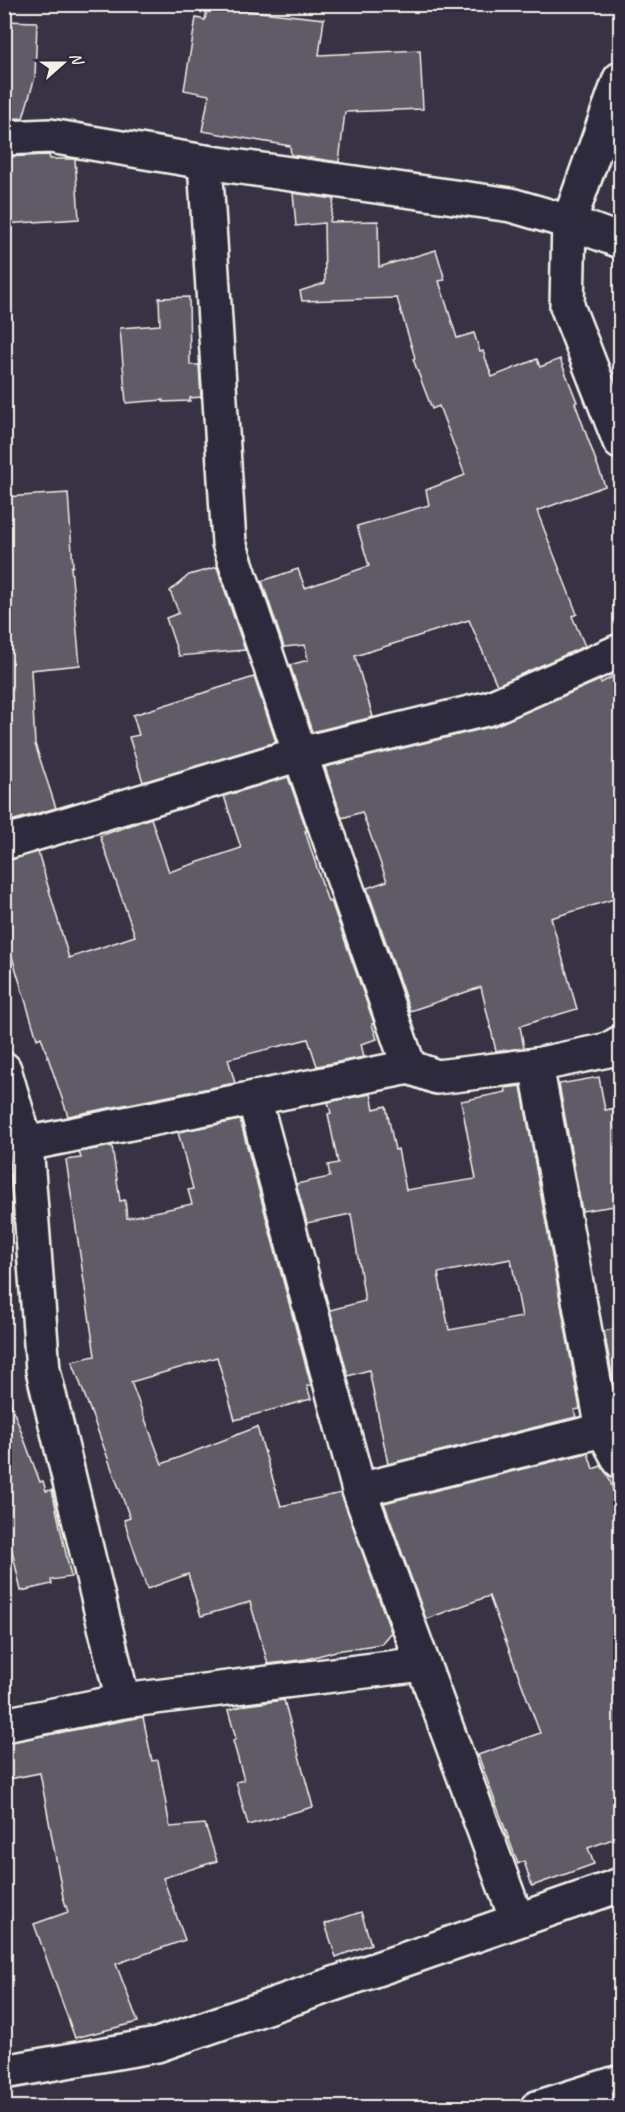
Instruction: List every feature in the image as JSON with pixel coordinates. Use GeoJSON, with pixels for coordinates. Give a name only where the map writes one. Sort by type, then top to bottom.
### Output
{"type":"FeatureCollection","features":[{"type":"Feature","properties":{"kind":"street"},"geometry":{"type":"LineString","coordinates":[[621,79],[569,222],[567,306],[621,442]]}},
{"type":"Feature","properties":{"kind":"street"},"geometry":{"type":"LineString","coordinates":[[4,138],[50,136],[205,162],[511,205],[569,222],[621,241]]}},
{"type":"Feature","properties":{"kind":"street"},"geometry":{"type":"LineString","coordinates":[[205,162],[230,543],[300,754],[409,1067]]}},
{"type":"Feature","properties":{"kind":"street"},"geometry":{"type":"LineString","coordinates":[[4,843],[300,754],[490,708],[621,651]]}},
{"type":"Feature","properties":{"kind":"street"},"geometry":{"type":"LineString","coordinates":[[26,1144],[409,1067],[436,1077],[536,1065],[608,1050],[621,1043]]}},
{"type":"Feature","properties":{"kind":"street"},"geometry":{"type":"LineString","coordinates":[[536,1065],[603,1430],[621,1461]]}},
{"type":"Feature","properties":{"kind":"street"},"geometry":{"type":"LineString","coordinates":[[4,1069],[26,1144],[43,1370],[123,1701]]}},
{"type":"Feature","properties":{"kind":"street"},"geometry":{"type":"LineString","coordinates":[[254,1098],[359,1490],[517,1920]]}},
{"type":"Feature","properties":{"kind":"street"},"geometry":{"type":"LineString","coordinates":[[359,1490],[603,1430]]}},
{"type":"Feature","properties":{"kind":"street"},"geometry":{"type":"LineString","coordinates":[[4,1725],[123,1701],[422,1664]]}},
{"type":"Feature","properties":{"kind":"street"},"geometry":{"type":"LineString","coordinates":[[6,2066],[157,2045],[621,1885]]}},
{"type":"Feature","properties":{"kind":"street"},"geometry":{"type":"LineString","coordinates":[[537,2108],[621,2082]]}},
{"type":"Feature","properties":{"kind":"building"},"geometry":{"type":"Polygon","coordinates":[[[208,4],[243,4],[242,10],[324,19],[319,55],[420,50],[423,109],[345,112],[339,162],[291,155],[290,146],[202,131],[209,95],[184,90],[196,18],[205,20],[208,4]]]}},
{"type":"Feature","properties":{"kind":"building"},"geometry":{"type":"Polygon","coordinates":[[[4,21],[37,22],[35,77],[23,118],[4,119],[4,21]]]}},
{"type":"Feature","properties":{"kind":"building"},"geometry":{"type":"Polygon","coordinates":[[[49,155],[50,159],[75,159],[79,219],[4,224],[4,157],[49,155]]]}},
{"type":"Feature","properties":{"kind":"building"},"geometry":{"type":"Polygon","coordinates":[[[293,193],[334,199],[330,222],[378,221],[379,267],[436,250],[445,280],[439,281],[457,338],[474,333],[492,377],[537,359],[540,367],[560,359],[605,486],[537,511],[577,614],[572,616],[585,646],[497,685],[469,620],[355,656],[373,717],[312,732],[290,665],[308,660],[305,645],[284,647],[262,581],[298,569],[305,588],[369,566],[357,526],[429,505],[426,490],[465,475],[439,406],[432,409],[413,359],[415,358],[397,298],[302,301],[300,291],[325,283],[324,223],[296,226],[293,193]]]}},
{"type":"Feature","properties":{"kind":"building"},"geometry":{"type":"Polygon","coordinates":[[[189,297],[190,365],[199,365],[201,397],[190,398],[190,401],[163,402],[163,400],[126,403],[120,328],[160,325],[159,298],[189,297]]]}},
{"type":"Feature","properties":{"kind":"building"},"geometry":{"type":"Polygon","coordinates":[[[68,493],[73,566],[71,567],[80,665],[31,670],[35,744],[56,808],[4,823],[4,604],[8,603],[4,556],[4,497],[68,493]]]}},
{"type":"Feature","properties":{"kind":"building"},"geometry":{"type":"Polygon","coordinates":[[[217,567],[245,650],[179,656],[166,618],[179,613],[170,591],[189,575],[217,567]]]}},
{"type":"Feature","properties":{"kind":"building"},"geometry":{"type":"Polygon","coordinates":[[[621,672],[621,897],[551,918],[577,1009],[520,1026],[524,1048],[496,1051],[481,987],[410,1011],[367,888],[387,881],[362,812],[342,818],[325,767],[494,726],[600,680],[601,683],[621,672]]]}},
{"type":"Feature","properties":{"kind":"building"},"geometry":{"type":"Polygon","coordinates":[[[254,677],[276,742],[143,782],[129,737],[139,735],[133,715],[254,677]]]}},
{"type":"Feature","properties":{"kind":"building"},"geometry":{"type":"Polygon","coordinates":[[[288,777],[328,902],[331,901],[374,1023],[372,1024],[377,1039],[361,1044],[364,1057],[317,1066],[308,1039],[228,1059],[235,1083],[68,1116],[41,1037],[37,1039],[12,957],[4,959],[4,861],[38,852],[69,958],[135,936],[100,836],[151,818],[169,872],[241,848],[224,796],[288,777]]]}},
{"type":"Feature","properties":{"kind":"building"},"geometry":{"type":"Polygon","coordinates":[[[599,1077],[605,1110],[621,1107],[621,1205],[582,1211],[559,1084],[599,1077]]]}},
{"type":"Feature","properties":{"kind":"building"},"geometry":{"type":"Polygon","coordinates":[[[521,1086],[580,1409],[574,1410],[576,1417],[388,1464],[369,1370],[348,1376],[330,1310],[365,1301],[351,1214],[307,1223],[296,1184],[330,1177],[328,1165],[338,1163],[328,1114],[331,1113],[328,1102],[371,1094],[374,1109],[386,1106],[406,1190],[476,1179],[461,1101],[506,1092],[505,1088],[521,1086]],[[511,1259],[438,1273],[449,1330],[522,1317],[511,1259]]]}},
{"type":"Feature","properties":{"kind":"building"},"geometry":{"type":"Polygon","coordinates":[[[240,1120],[311,1385],[307,1386],[311,1399],[235,1420],[217,1357],[131,1382],[162,1464],[257,1427],[281,1506],[341,1493],[391,1632],[381,1644],[336,1651],[307,1659],[268,1664],[250,1602],[201,1616],[188,1574],[147,1589],[124,1520],[130,1518],[72,1361],[95,1356],[66,1160],[81,1158],[79,1152],[112,1146],[120,1201],[125,1200],[127,1218],[192,1204],[188,1190],[193,1189],[178,1132],[240,1120]]]}},
{"type":"Feature","properties":{"kind":"building"},"geometry":{"type":"Polygon","coordinates":[[[621,1327],[621,1400],[617,1401],[604,1331],[621,1327]]]}},
{"type":"Feature","properties":{"kind":"building"},"geometry":{"type":"Polygon","coordinates":[[[8,1396],[40,1482],[43,1481],[46,1491],[52,1490],[71,1577],[51,1580],[52,1584],[21,1591],[10,1541],[4,1542],[4,1397],[8,1396]]]}},
{"type":"Feature","properties":{"kind":"building"},"geometry":{"type":"Polygon","coordinates":[[[588,1453],[593,1469],[601,1466],[608,1475],[621,1512],[621,1836],[588,1848],[594,1864],[532,1886],[524,1861],[518,1864],[478,1755],[540,1733],[489,1596],[426,1619],[384,1503],[588,1453]]]}},
{"type":"Feature","properties":{"kind":"building"},"geometry":{"type":"Polygon","coordinates":[[[284,1700],[313,1807],[248,1825],[236,1782],[244,1780],[233,1741],[236,1739],[228,1710],[284,1700]]]}},
{"type":"Feature","properties":{"kind":"building"},"geometry":{"type":"Polygon","coordinates":[[[143,1717],[152,1761],[158,1760],[170,1827],[205,1824],[217,1861],[163,1878],[185,1940],[116,1964],[138,2022],[75,2038],[34,1924],[68,1912],[63,1897],[40,1773],[4,1780],[4,1743],[143,1717]]]}},
{"type":"Feature","properties":{"kind":"building"},"geometry":{"type":"Polygon","coordinates":[[[361,1912],[371,1944],[336,1957],[325,1924],[361,1912]]]}}]}
